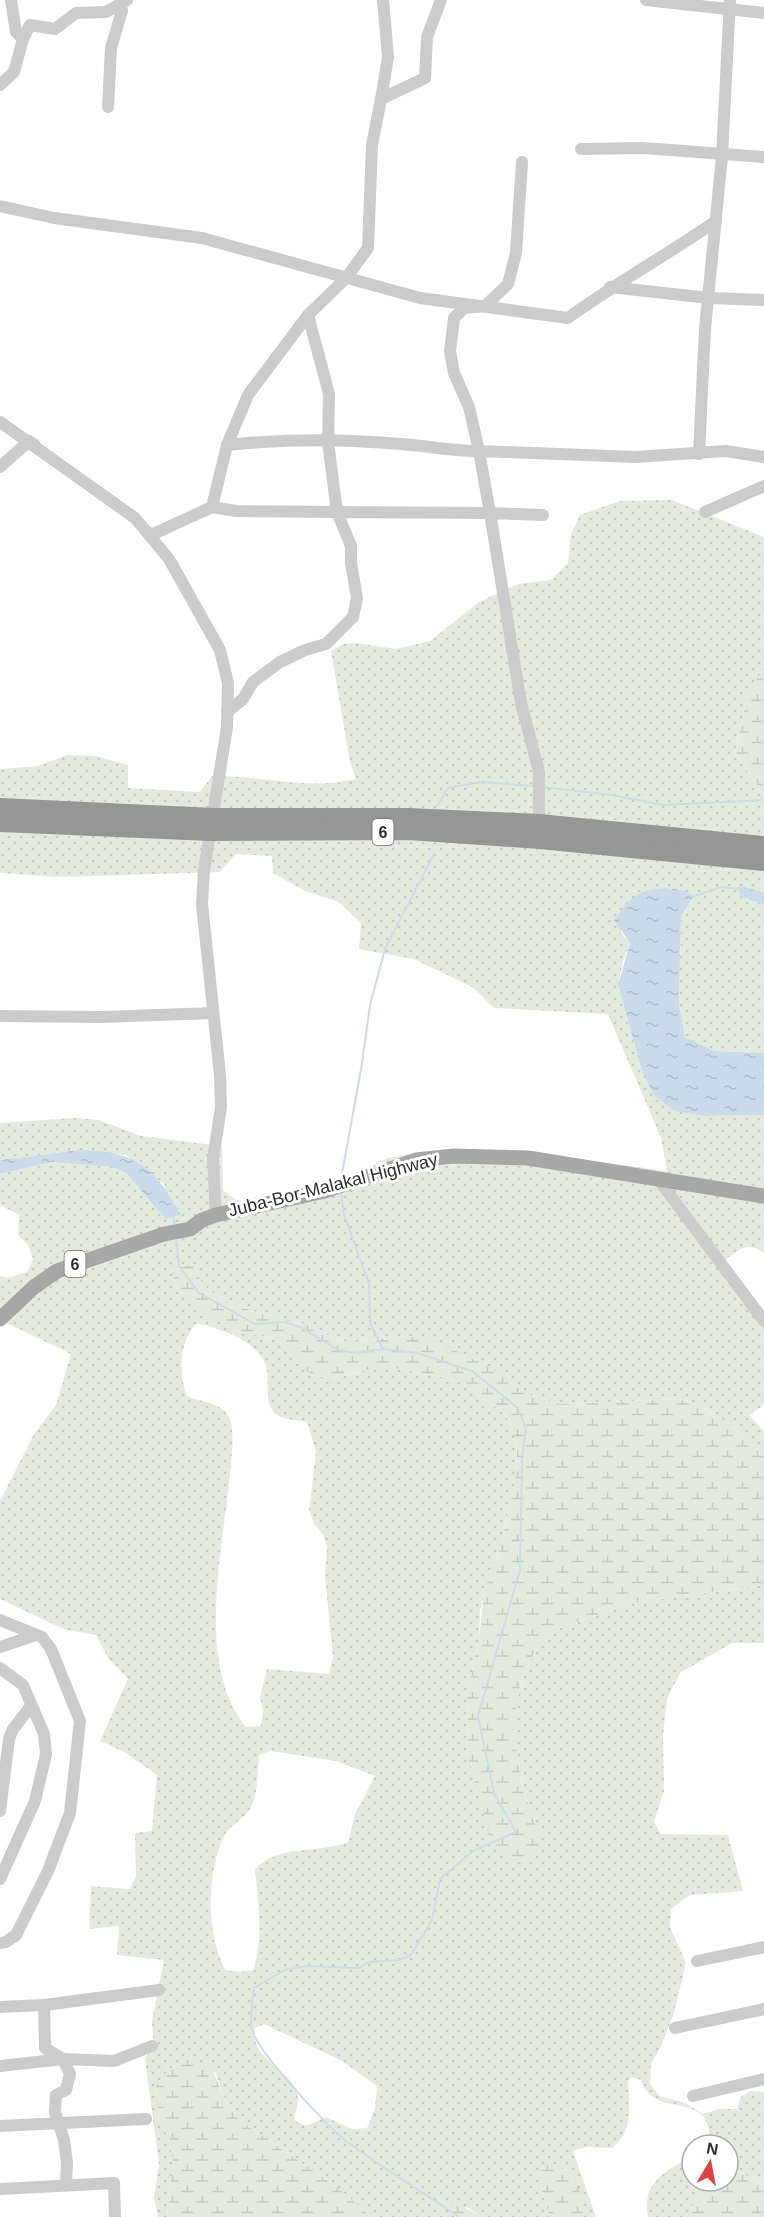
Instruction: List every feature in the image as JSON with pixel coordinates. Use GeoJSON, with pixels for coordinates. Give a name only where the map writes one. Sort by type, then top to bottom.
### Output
{"type":"FeatureCollection","features":[{"type":"Feature","properties":{"kind":"highway","name":"6"},"geometry":{"type":"LineString","coordinates":[[0,807],[212,824],[409,817],[539,823],[764,845]]}},
{"type":"Feature","properties":{"kind":"highway","name":"6"},"geometry":{"type":"LineString","coordinates":[[0,823],[212,824],[409,831],[540,840],[764,862]]}},
{"type":"Feature","properties":{"kind":"main road","name":"Juba-Bor-Malakal Highway"},"geometry":{"type":"LineString","coordinates":[[0,1319],[34,1287],[57,1271],[164,1234],[190,1229],[202,1220],[216,1215],[325,1191],[416,1160],[454,1156],[528,1158],[764,1196]]}},
{"type":"Feature","properties":{"kind":"street"},"geometry":{"type":"LineString","coordinates":[[11,0],[16,32],[23,39]]}},
{"type":"Feature","properties":{"kind":"street"},"geometry":{"type":"LineString","coordinates":[[212,507],[227,445],[248,395],[308,315],[346,278],[368,248],[372,145],[388,57],[383,0]]}},
{"type":"Feature","properties":{"kind":"street"},"geometry":{"type":"LineString","coordinates":[[381,99],[425,78],[427,37],[441,0]]}},
{"type":"Feature","properties":{"kind":"street"},"geometry":{"type":"LineString","coordinates":[[646,0],[730,5],[764,13]]}},
{"type":"Feature","properties":{"kind":"street"},"geometry":{"type":"LineString","coordinates":[[0,85],[14,72],[23,39],[30,25],[55,29],[76,13],[106,12],[122,1]]}},
{"type":"Feature","properties":{"kind":"street"},"geometry":{"type":"LineString","coordinates":[[108,107],[111,48],[122,11],[122,1]]}},
{"type":"Feature","properties":{"kind":"street"},"geometry":{"type":"LineString","coordinates":[[699,454],[708,298],[722,156],[730,5]]}},
{"type":"Feature","properties":{"kind":"street"},"geometry":{"type":"LineString","coordinates":[[581,149],[643,148],[722,156],[764,157]]}},
{"type":"Feature","properties":{"kind":"street"},"geometry":{"type":"LineString","coordinates":[[522,162],[516,253],[508,284],[485,306],[464,308],[454,318],[450,351],[454,373],[469,407],[479,451],[521,703],[539,772],[539,823]]}},
{"type":"Feature","properties":{"kind":"street"},"geometry":{"type":"LineString","coordinates":[[0,206],[54,218],[202,238],[420,298],[568,318],[610,287],[672,252],[716,221]]}},
{"type":"Feature","properties":{"kind":"street"},"geometry":{"type":"LineString","coordinates":[[610,287],[708,298],[764,300]]}},
{"type":"Feature","properties":{"kind":"street"},"geometry":{"type":"LineString","coordinates":[[227,712],[243,699],[253,682],[280,662],[326,644],[353,617],[357,598],[351,563],[351,546],[337,512],[328,442],[329,394],[308,315]]}},
{"type":"Feature","properties":{"kind":"street"},"geometry":{"type":"LineString","coordinates":[[0,422],[73,469],[151,535],[212,507],[236,511],[543,515]]}},
{"type":"Feature","properties":{"kind":"street"},"geometry":{"type":"LineString","coordinates":[[0,467],[29,441]]}},
{"type":"Feature","properties":{"kind":"street"},"geometry":{"type":"LineString","coordinates":[[29,441],[135,518],[169,559],[220,650],[228,682],[223,763],[212,824],[202,904],[221,1107],[213,1159],[216,1215]]}},
{"type":"Feature","properties":{"kind":"street"},"geometry":{"type":"LineString","coordinates":[[227,445],[382,442],[449,451],[635,457],[726,451],[764,457]]}},
{"type":"Feature","properties":{"kind":"street"},"geometry":{"type":"LineString","coordinates":[[705,512],[764,486]]}},
{"type":"Feature","properties":{"kind":"street"},"geometry":{"type":"LineString","coordinates":[[0,1016],[102,1017],[213,1013]]}},
{"type":"Feature","properties":{"kind":"street"},"geometry":{"type":"LineString","coordinates":[[658,1179],[764,1322]]}},
{"type":"Feature","properties":{"kind":"street"},"geometry":{"type":"LineString","coordinates":[[0,1620],[42,1637],[51,1649],[80,1721],[70,1813],[48,1871],[16,1935],[0,1943]]}},
{"type":"Feature","properties":{"kind":"street"},"geometry":{"type":"LineString","coordinates":[[0,1647],[36,1635]]}},
{"type":"Feature","properties":{"kind":"street"},"geometry":{"type":"LineString","coordinates":[[0,1668],[23,1685],[44,1734],[46,1754],[35,1801],[0,1879]]}},
{"type":"Feature","properties":{"kind":"street"},"geometry":{"type":"LineString","coordinates":[[0,1809],[9,1739],[13,1729],[31,1707]]}},
{"type":"Feature","properties":{"kind":"street"},"geometry":{"type":"LineString","coordinates":[[697,1961],[764,1947]]}},
{"type":"Feature","properties":{"kind":"street"},"geometry":{"type":"LineString","coordinates":[[0,2007],[44,2005],[159,1990]]}},
{"type":"Feature","properties":{"kind":"street"},"geometry":{"type":"LineString","coordinates":[[44,2005],[45,2048],[63,2059],[70,2074],[66,2090],[56,2095],[54,2112],[64,2140],[66,2183]]}},
{"type":"Feature","properties":{"kind":"street"},"geometry":{"type":"LineString","coordinates":[[675,2028],[764,2009]]}},
{"type":"Feature","properties":{"kind":"street"},"geometry":{"type":"LineString","coordinates":[[0,2066],[63,2059],[114,2061],[152,2046]]}},
{"type":"Feature","properties":{"kind":"street"},"geometry":{"type":"LineString","coordinates":[[693,2096],[764,2079]]}},
{"type":"Feature","properties":{"kind":"street"},"geometry":{"type":"LineString","coordinates":[[0,2126],[147,2119]]}},
{"type":"Feature","properties":{"kind":"street"},"geometry":{"type":"LineString","coordinates":[[0,2189],[66,2183],[114,2183],[115,2217]]}},
{"type":"Feature","properties":{"kind":"green space"},"geometry":{"type":"Polygon","coordinates":[[[672,500],[764,537],[764,670],[748,690],[735,754],[764,795],[764,892],[758,890],[740,896],[764,905],[764,1053],[715,1051],[685,1037],[679,1003],[681,917],[694,897],[683,890],[665,888],[620,932],[630,943],[618,985],[641,1068],[705,1116],[764,1115],[764,1253],[748,1247],[739,1250],[725,1260],[764,1311],[764,1405],[749,1415],[764,1431],[764,1455],[725,1421],[691,1403],[678,1399],[560,1404],[526,1394],[406,1336],[350,1342],[334,1339],[309,1325],[252,1311],[213,1293],[202,1284],[193,1264],[171,1270],[177,1288],[186,1298],[237,1331],[277,1339],[306,1371],[332,1379],[375,1368],[393,1368],[434,1375],[463,1383],[506,1415],[517,1445],[516,1477],[500,1548],[484,1592],[480,1611],[479,1637],[467,1696],[468,1757],[539,1835],[524,1791],[513,1729],[520,1686],[536,1648],[558,1629],[630,1603],[764,1585],[764,1643],[732,1643],[680,1673],[667,1699],[663,1736],[664,1791],[654,1822],[661,1834],[728,1835],[743,1891],[690,1895],[671,1909],[670,1927],[686,1963],[673,2016],[651,2064],[650,2084],[660,2096],[685,2103],[703,2114],[719,2109],[737,2109],[741,2097],[750,2091],[764,2092],[764,2186],[740,2171],[740,2133],[709,2133],[704,2117],[696,2111],[655,2098],[647,2091],[641,2080],[632,2077],[628,2081],[629,2117],[624,2134],[619,2141],[612,2148],[587,2147],[573,2151],[596,2217],[584,2217],[582,2202],[540,2186],[550,2217],[481,2217],[467,2207],[451,2208],[456,2217],[371,2217],[337,2187],[239,2120],[222,2094],[216,2073],[189,2059],[169,2069],[156,2086],[159,2122],[169,2138],[173,2160],[167,2217],[158,2217],[154,2197],[159,2164],[145,2058],[154,2048],[152,2021],[164,1960],[117,1955],[119,1926],[89,1929],[91,1886],[130,1889],[136,1876],[135,1833],[152,1831],[157,1775],[126,1753],[100,1741],[128,1679],[108,1658],[96,1635],[66,1630],[0,1599],[0,1501],[34,1434],[56,1405],[71,1354],[0,1320],[0,1276],[8,1278],[27,1272],[33,1259],[28,1245],[18,1235],[19,1215],[0,1205],[0,1174],[52,1162],[111,1167],[126,1173],[165,1219],[165,1185],[126,1155],[78,1150],[0,1160],[0,1123],[74,1118],[99,1120],[141,1136],[222,1146],[223,1190],[235,1199],[244,1202],[311,1187],[363,1170],[388,1158],[428,1151],[539,1154],[667,1171],[661,1138],[608,1014],[494,1008],[474,988],[414,959],[359,949],[361,923],[339,902],[305,891],[273,873],[272,856],[236,854],[220,872],[61,877],[0,873],[0,769],[38,766],[67,755],[96,756],[128,765],[128,788],[200,792],[212,776],[302,783],[356,779],[350,762],[331,651],[343,644],[356,643],[396,649],[430,641],[479,602],[518,584],[551,580],[568,563],[571,534],[580,515],[620,501],[672,500]],[[197,1323],[191,1331],[182,1358],[182,1377],[187,1396],[220,1407],[230,1420],[231,1464],[219,1564],[216,1636],[220,1670],[230,1701],[246,1727],[261,1726],[263,1712],[260,1697],[267,1669],[329,1674],[333,1658],[325,1576],[327,1548],[323,1534],[314,1524],[309,1510],[316,1452],[307,1422],[282,1417],[273,1411],[268,1399],[266,1368],[259,1353],[244,1341],[216,1328],[197,1323]],[[271,1751],[259,1755],[254,1801],[247,1813],[224,1836],[214,1868],[211,1885],[212,1921],[214,1938],[225,1970],[239,1972],[253,1970],[258,1946],[259,1920],[255,1869],[264,1861],[275,1856],[348,1842],[355,1814],[375,1776],[336,1761],[271,1751]],[[264,2024],[255,2028],[255,2039],[264,2056],[287,2077],[297,2092],[298,2103],[294,2120],[306,2126],[326,2117],[352,2129],[367,2128],[375,2108],[377,2086],[342,2061],[264,2024]]]}},
{"type":"Feature","properties":{"kind":"green space"},"geometry":{"type":"Polygon","coordinates":[[[764,670],[764,795],[735,754],[748,690],[764,670]]]}},
{"type":"Feature","properties":{"kind":"green space"},"geometry":{"type":"Polygon","coordinates":[[[193,1264],[202,1284],[213,1293],[252,1311],[309,1325],[334,1339],[350,1342],[406,1336],[434,1340],[490,1367],[526,1394],[560,1404],[678,1399],[714,1414],[764,1455],[764,1585],[630,1603],[558,1629],[536,1648],[520,1686],[513,1729],[524,1791],[539,1835],[541,1849],[533,1860],[517,1862],[506,1858],[497,1849],[489,1835],[468,1757],[467,1696],[479,1637],[484,1592],[500,1548],[516,1477],[517,1445],[506,1415],[463,1383],[434,1375],[393,1368],[375,1368],[332,1379],[319,1377],[306,1371],[277,1339],[237,1331],[197,1311],[177,1288],[171,1269],[193,1264]]]}},
{"type":"Feature","properties":{"kind":"green space"},"geometry":{"type":"Polygon","coordinates":[[[189,2059],[212,2067],[222,2094],[239,2120],[337,2187],[371,2217],[167,2217],[173,2160],[169,2138],[159,2122],[156,2086],[169,2069],[189,2059]]]}},
{"type":"Feature","properties":{"kind":"green space"},"geometry":{"type":"Polygon","coordinates":[[[680,2163],[680,2193],[702,2193],[693,2205],[690,2217],[648,2217],[648,2195],[652,2187],[680,2163]]]}},
{"type":"Feature","properties":{"kind":"green space"},"geometry":{"type":"Polygon","coordinates":[[[548,2164],[565,2171],[576,2182],[584,2217],[550,2217],[538,2173],[548,2164]]]}},
{"type":"Feature","properties":{"kind":"green space"},"geometry":{"type":"Polygon","coordinates":[[[740,2171],[764,2186],[764,2217],[690,2217],[693,2205],[702,2193],[740,2193],[740,2171]]]}},
{"type":"Feature","properties":{"kind":"green space"},"geometry":{"type":"Polygon","coordinates":[[[454,2201],[481,2217],[456,2217],[451,2208],[454,2201]]]}},
{"type":"Feature","properties":{"kind":"water"},"geometry":{"type":"Polygon","coordinates":[[[738,886],[764,892],[764,905],[740,896],[738,886]]]}},
{"type":"Feature","properties":{"kind":"water"},"geometry":{"type":"Polygon","coordinates":[[[665,888],[684,890],[694,896],[681,917],[679,1003],[685,1037],[715,1051],[764,1053],[764,1115],[705,1116],[674,1111],[654,1096],[641,1068],[618,985],[630,943],[614,920],[635,896],[665,888]]]}},
{"type":"Feature","properties":{"kind":"water"},"geometry":{"type":"Polygon","coordinates":[[[78,1150],[114,1154],[141,1164],[162,1184],[181,1215],[165,1219],[126,1173],[111,1167],[52,1162],[0,1174],[0,1160],[78,1150]]]}},
{"type":"Feature","properties":{"kind":"waterway"},"geometry":{"type":"LineString","coordinates":[[437,806],[448,788],[481,782],[534,786]]}},
{"type":"Feature","properties":{"kind":"waterway"},"geometry":{"type":"LineString","coordinates":[[543,787],[612,795],[663,805],[764,800]]}},
{"type":"Feature","properties":{"kind":"waterway"},"geometry":{"type":"LineString","coordinates":[[341,1179],[362,1064],[370,1005],[385,949],[434,854]]}},
{"type":"Feature","properties":{"kind":"waterway"},"geometry":{"type":"LineString","coordinates":[[694,896],[721,887],[740,889]]}},
{"type":"Feature","properties":{"kind":"waterway"},"geometry":{"type":"LineString","coordinates":[[341,1191],[344,1215],[369,1283],[370,1323],[383,1349]]}},
{"type":"Feature","properties":{"kind":"waterway"},"geometry":{"type":"LineString","coordinates":[[173,1215],[175,1227]]}},
{"type":"Feature","properties":{"kind":"waterway"},"geometry":{"type":"LineString","coordinates":[[176,1239],[179,1266],[199,1293],[255,1324],[285,1322],[302,1328],[338,1350],[356,1353],[383,1349],[417,1353],[472,1371],[518,1408],[526,1429],[522,1458],[520,1570],[478,1716],[494,1793],[516,1832],[473,1851],[440,1879],[432,1920],[411,1955],[399,1960],[368,1962],[359,1968],[307,1966],[285,1970],[254,1988],[252,2006],[251,2025],[263,2050],[291,2085],[323,2119],[345,2140],[459,2217]]}}]}
